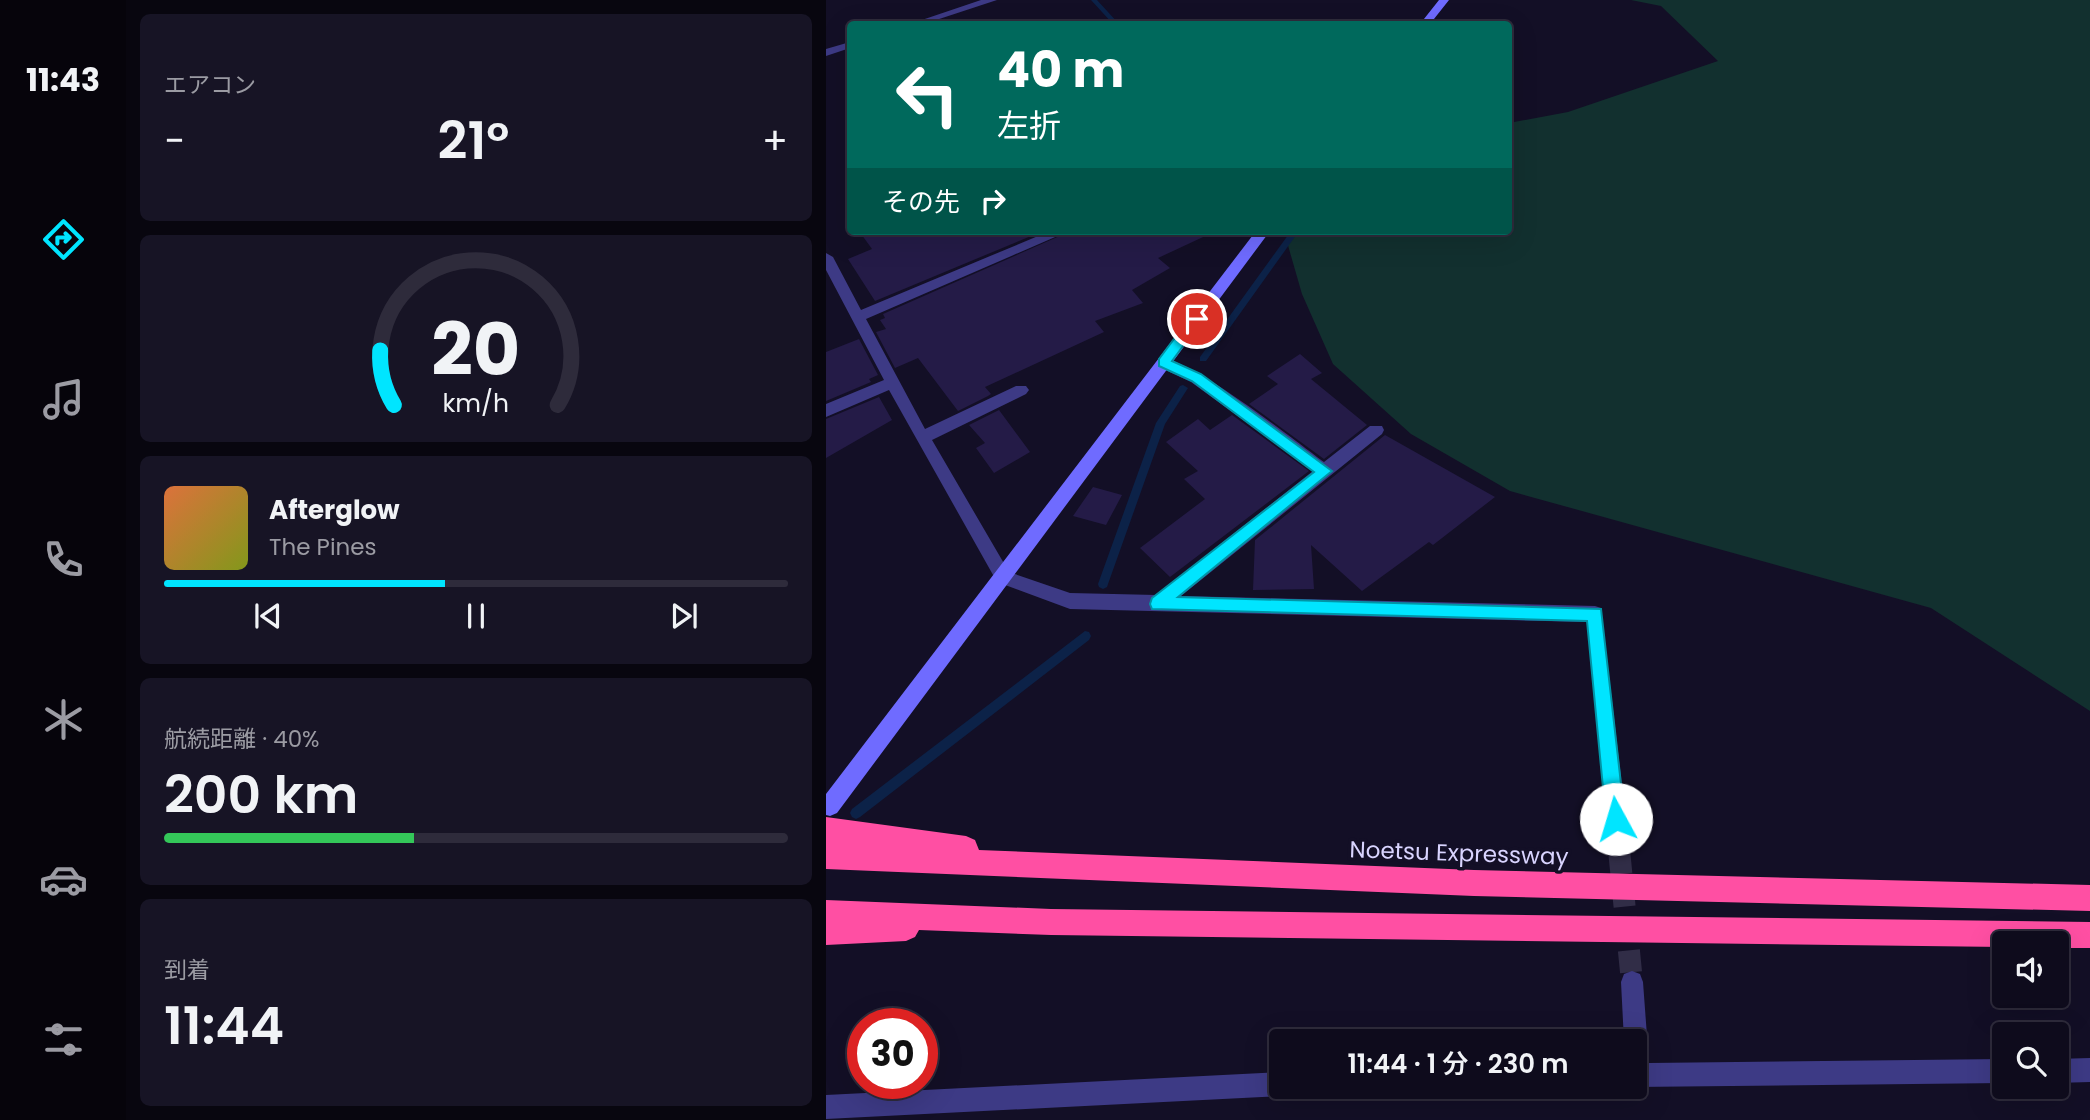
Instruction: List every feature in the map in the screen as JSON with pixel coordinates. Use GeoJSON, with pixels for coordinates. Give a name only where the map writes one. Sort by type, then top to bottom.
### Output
{"type":"FeatureCollection","features":[{"type":"Feature","properties":{"kind":"highway"},"geometry":{"type":"LineString","coordinates":[[828,818],[1087,866]]}},
{"type":"Feature","properties":{"kind":"highway","name":"Noetsu Expressway"},"geometry":{"type":"LineString","coordinates":[[826,856],[1474,883],[2090,898]]}},
{"type":"Feature","properties":{"kind":"highway"},"geometry":{"type":"LineString","coordinates":[[826,913],[1051,922],[2090,935]]}},
{"type":"Feature","properties":{"kind":"highway"},"geometry":{"type":"LineString","coordinates":[[826,932],[1051,922]]}},
{"type":"Feature","properties":{"kind":"street"},"geometry":{"type":"LineString","coordinates":[[925,21],[992,0]]}},
{"type":"Feature","properties":{"kind":"street"},"geometry":{"type":"LineString","coordinates":[[1427,21],[1444,0]]}},
{"type":"Feature","properties":{"kind":"street"},"geometry":{"type":"LineString","coordinates":[[826,52],[847,46]]}},
{"type":"Feature","properties":{"kind":"street"},"geometry":{"type":"LineString","coordinates":[[858,317],[1053,235]]}},
{"type":"Feature","properties":{"kind":"street"},"geometry":{"type":"LineString","coordinates":[[828,818],[1003,577],[1260,235]]}},
{"type":"Feature","properties":{"kind":"street"},"geometry":{"type":"LineString","coordinates":[[828,266],[922,438],[1003,577],[1070,601],[1595,614],[1616,819]]}},
{"type":"Feature","properties":{"kind":"street"},"geometry":{"type":"LineString","coordinates":[[1164,363],[1196,378],[1324,471]]}},
{"type":"Feature","properties":{"kind":"street"},"geometry":{"type":"LineString","coordinates":[[826,411],[893,382]]}},
{"type":"Feature","properties":{"kind":"street"},"geometry":{"type":"LineString","coordinates":[[922,438],[1021,390]]}},
{"type":"Feature","properties":{"kind":"street"},"geometry":{"type":"LineString","coordinates":[[1158,604],[1376,430]]}},
{"type":"Feature","properties":{"kind":"street"},"geometry":{"type":"LineString","coordinates":[[1632,982],[1634,1029]]}},
{"type":"Feature","properties":{"kind":"street"},"geometry":{"type":"LineString","coordinates":[[2069,1071],[2090,1070]]}},
{"type":"Feature","properties":{"kind":"street"},"geometry":{"type":"LineString","coordinates":[[1647,1075],[1992,1071]]}},
{"type":"Feature","properties":{"kind":"street"},"geometry":{"type":"LineString","coordinates":[[826,1107],[1269,1085]]}},
{"type":"Feature","properties":{"kind":"green space"},"geometry":{"type":"Polygon","coordinates":[[[1631,0],[2090,0],[2090,711],[1931,608],[1510,491],[1411,434],[1333,364],[1302,294],[1287,242],[1291,235],[1512,235],[1512,122],[1568,112],[1718,61],[1661,6],[1631,0]]]}},
{"type":"Feature","properties":{"kind":"building"},"geometry":{"type":"Polygon","coordinates":[[[862,235],[1033,235],[875,301],[848,259],[872,249],[862,235]]]}},
{"type":"Feature","properties":{"kind":"building"},"geometry":{"type":"Polygon","coordinates":[[[1062,235],[1207,235],[1158,258],[1170,268],[1132,290],[1143,303],[1095,321],[1104,332],[985,387],[991,394],[958,411],[918,358],[895,368],[876,332],[886,329],[880,320],[885,318],[883,314],[1062,235]]]}},
{"type":"Feature","properties":{"kind":"building"},"geometry":{"type":"Polygon","coordinates":[[[859,339],[878,375],[869,379],[871,382],[826,401],[826,352],[859,339]]]}},
{"type":"Feature","properties":{"kind":"building"},"geometry":{"type":"Polygon","coordinates":[[[1300,354],[1322,373],[1311,379],[1367,425],[1324,459],[1249,404],[1278,384],[1267,376],[1300,354]]]}},
{"type":"Feature","properties":{"kind":"building"},"geometry":{"type":"Polygon","coordinates":[[[879,397],[892,420],[826,458],[826,419],[879,397]]]}},
{"type":"Feature","properties":{"kind":"building"},"geometry":{"type":"Polygon","coordinates":[[[999,410],[1030,452],[994,473],[976,448],[985,443],[969,425],[999,410]]]}},
{"type":"Feature","properties":{"kind":"building"},"geometry":{"type":"Polygon","coordinates":[[[1232,415],[1309,471],[1170,577],[1140,548],[1205,499],[1184,479],[1198,471],[1166,442],[1198,419],[1210,430],[1232,415]]]}},
{"type":"Feature","properties":{"kind":"building"},"geometry":{"type":"Polygon","coordinates":[[[1385,435],[1495,497],[1433,545],[1429,542],[1362,591],[1311,545],[1314,589],[1253,590],[1255,540],[1385,435]]]}},
{"type":"Feature","properties":{"kind":"building"},"geometry":{"type":"Polygon","coordinates":[[[1093,487],[1122,495],[1106,525],[1073,516],[1093,487]]]}},
{"type":"Feature","properties":{"kind":"waterway"},"geometry":{"type":"LineString","coordinates":[[1094,0],[1113,21]]}},
{"type":"Feature","properties":{"kind":"waterway"},"geometry":{"type":"LineString","coordinates":[[1203,359],[1292,235]]}},
{"type":"Feature","properties":{"kind":"waterway"},"geometry":{"type":"LineString","coordinates":[[1103,584],[1161,423],[1183,388]]}},
{"type":"Feature","properties":{"kind":"waterway"},"geometry":{"type":"LineString","coordinates":[[856,813],[1085,636]]}},
{"type":"Feature","properties":{"kind":"tunnel"},"geometry":{"type":"LineString","coordinates":[[1616,819],[1632,982]]}},
{"type":"Feature","properties":{"kind":"route"},"geometry":{"type":"LineString","coordinates":[[1197,319],[1164,363],[1196,378],[1324,471],[1158,604],[1595,614],[1616,819]]}}]}
